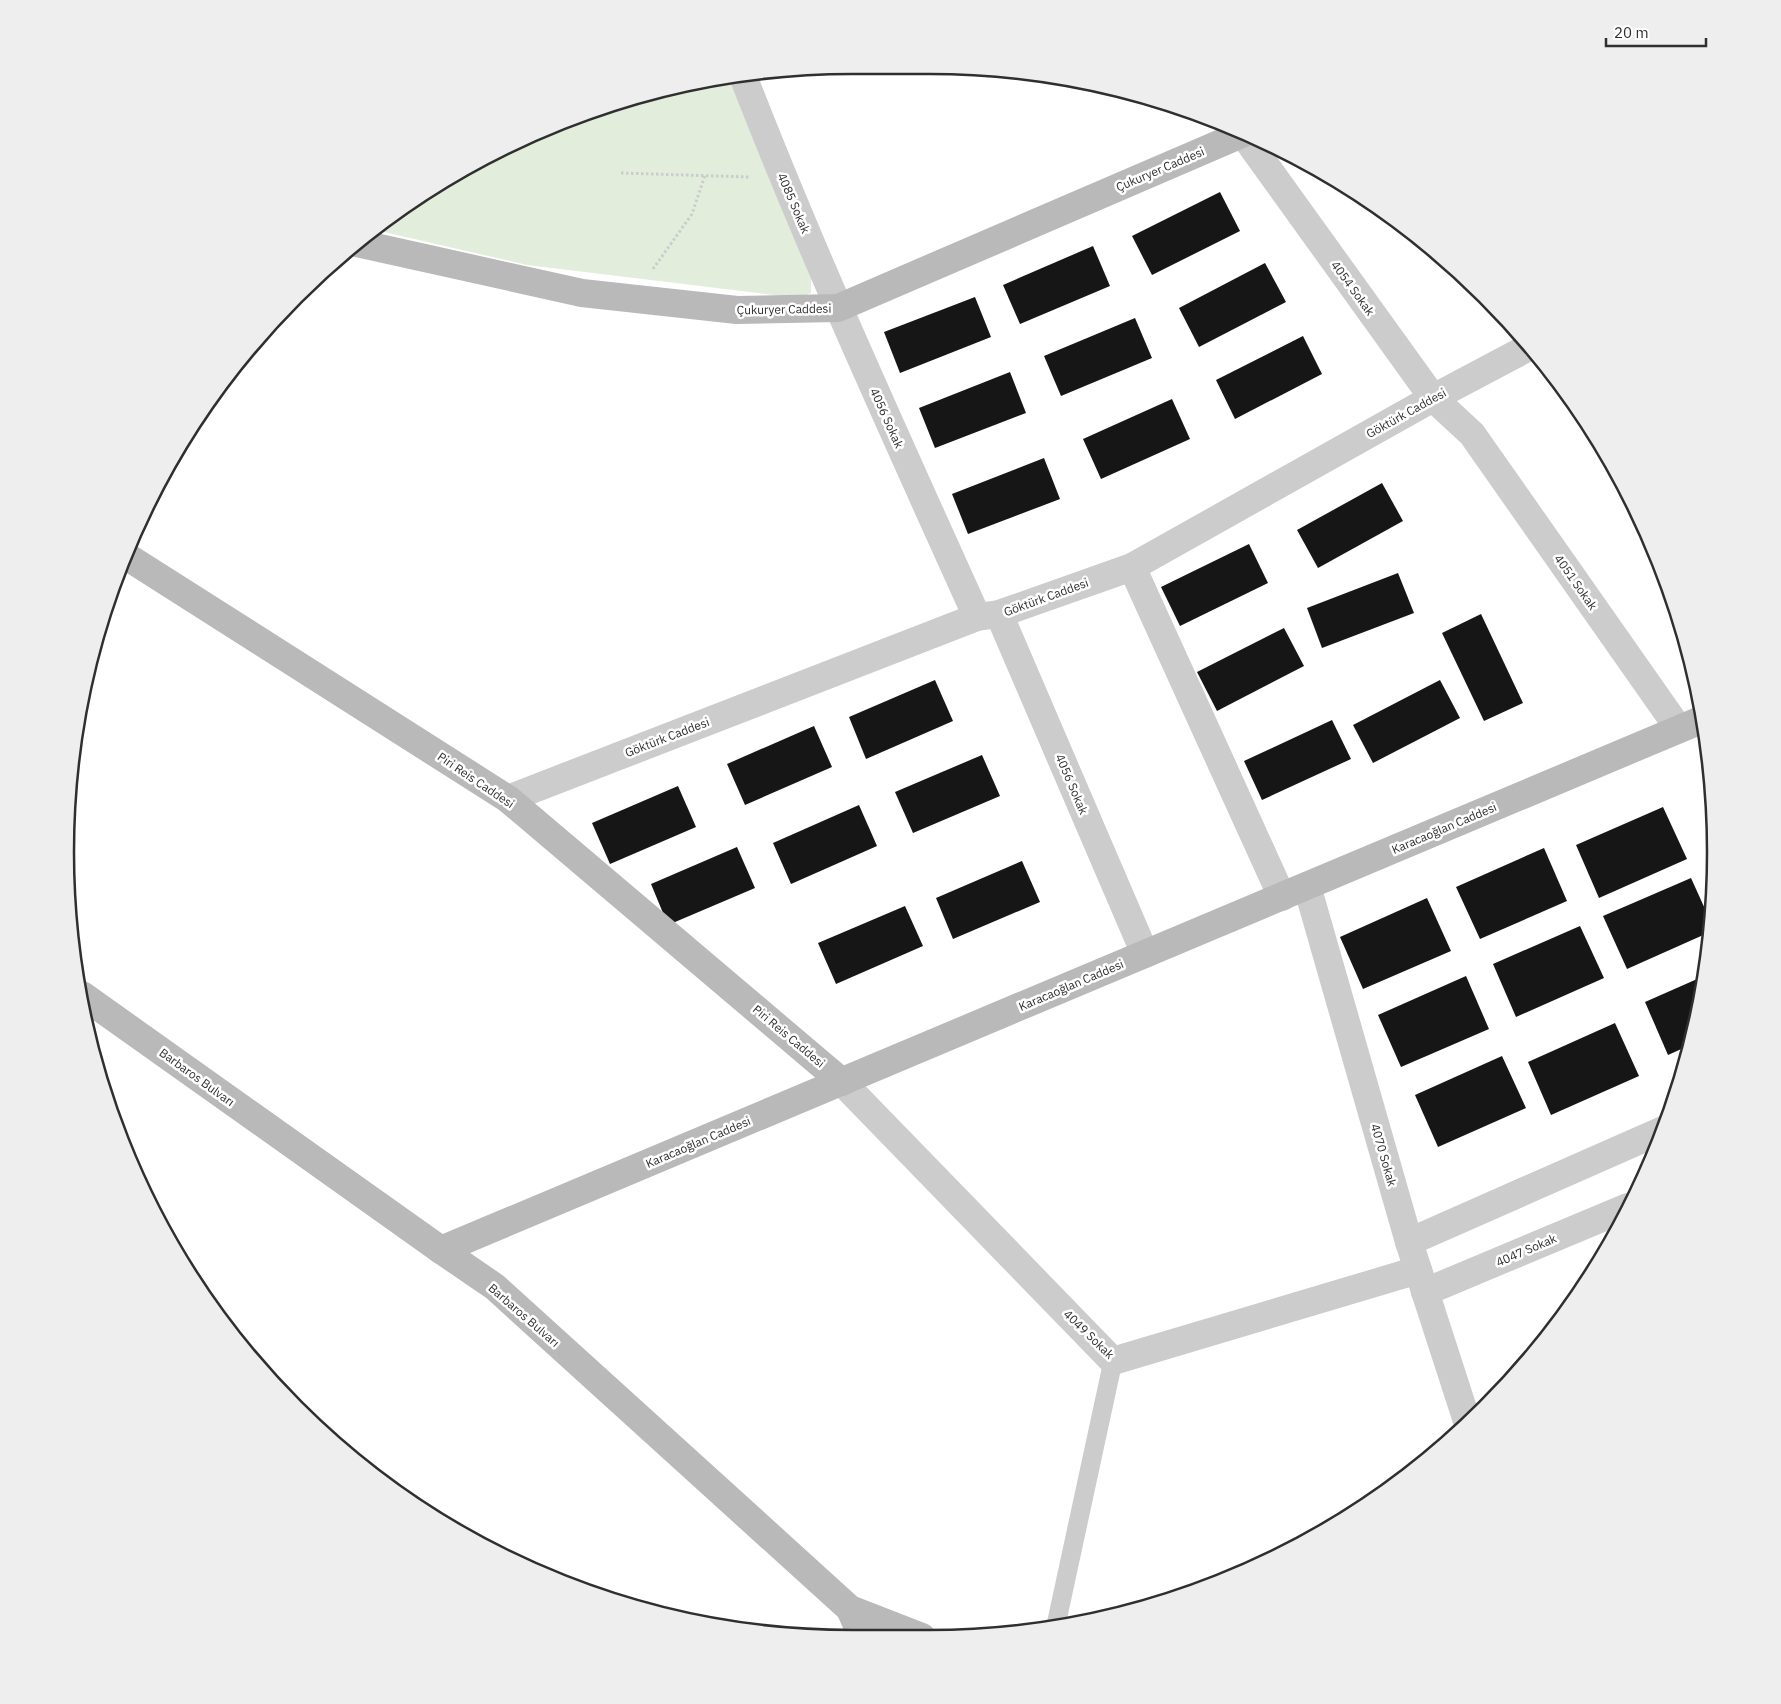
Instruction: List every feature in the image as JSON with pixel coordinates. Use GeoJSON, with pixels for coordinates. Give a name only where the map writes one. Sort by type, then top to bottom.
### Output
{"type":"FeatureCollection","features":[{"type":"Feature","properties":{"kind":"street","name":"4085 Sokak"},"geometry":{"type":"LineString","coordinates":[[745,81],[782,178],[843,319]]}},
{"type":"Feature","properties":{"kind":"street","name":"Çukuryer Caddesi"},"geometry":{"type":"LineString","coordinates":[[366,245],[582,293],[737,310],[843,319],[1236,137]]}},
{"type":"Feature","properties":{"kind":"street","name":"4054 Sokak"},"geometry":{"type":"LineString","coordinates":[[1248,143],[1433,398],[1472,434]]}},
{"type":"Feature","properties":{"kind":"street","name":"4056 Sokak"},"geometry":{"type":"LineString","coordinates":[[843,319],[988,615],[1145,954]]}},
{"type":"Feature","properties":{"kind":"street","name":"Göktürk Caddesi"},"geometry":{"type":"LineString","coordinates":[[508,799],[988,615],[1132,567],[1433,398],[1523,350]]}},
{"type":"Feature","properties":{"kind":"street","name":"4051 Sokak"},"geometry":{"type":"LineString","coordinates":[[1472,434],[1690,725]]}},
{"type":"Feature","properties":{"kind":"street","name":"Piri Reis Caddesi"},"geometry":{"type":"LineString","coordinates":[[131,559],[508,799],[842,1082]]}},
{"type":"Feature","properties":{"kind":"street","name":"4070 Sokak"},"geometry":{"type":"LineString","coordinates":[[1132,567],[1294,891],[1465,1415]]}},
{"type":"Feature","properties":{"kind":"street","name":"Karacaoğlan Caddesi"},"geometry":{"type":"LineString","coordinates":[[441,1250],[1690,725]]}},
{"type":"Feature","properties":{"kind":"street","name":"Barbaros Bulvarı"},"geometry":{"type":"LineString","coordinates":[[88,999],[495,1287],[850,1609],[904,1630]]}},
{"type":"Feature","properties":{"kind":"street","name":"4049 Sokak"},"geometry":{"type":"LineString","coordinates":[[842,1082],[1114,1361],[1421,1281]]}},
{"type":"Feature","properties":{"kind":"street"},"geometry":{"type":"LineString","coordinates":[[1409,1242],[1654,1134]]}},
{"type":"Feature","properties":{"kind":"street","name":"4047 Sokak"},"geometry":{"type":"LineString","coordinates":[[1421,1281],[1620,1210]]}},
{"type":"Feature","properties":{"kind":"street"},"geometry":{"type":"LineString","coordinates":[[850,1609],[859,1630]]}},
{"type":"Feature","properties":{"kind":"lane"},"geometry":{"type":"LineString","coordinates":[[1057,1619],[1114,1361]]}},
{"type":"Feature","properties":{"kind":"path"},"geometry":{"type":"LineString","coordinates":[[621,173],[782,178]]}},
{"type":"Feature","properties":{"kind":"path"},"geometry":{"type":"LineString","coordinates":[[628,299],[662,258],[692,214],[705,175]]}},
{"type":"Feature","properties":{"kind":"green space"},"geometry":{"type":"Polygon","coordinates":[[[735,83],[811,278],[811,293],[798,298],[527,265],[383,232],[463,178],[508,154],[554,133],[602,115],[651,100],[735,83]]]}},
{"type":"Feature","properties":{"kind":"building"},"geometry":{"type":"Polygon","coordinates":[[[1220,192],[1240,231],[1152,275],[1132,236],[1220,192]]]}},
{"type":"Feature","properties":{"kind":"building"},"geometry":{"type":"Polygon","coordinates":[[[1093,246],[1110,286],[1020,324],[1003,285],[1093,246]]]}},
{"type":"Feature","properties":{"kind":"building"},"geometry":{"type":"Polygon","coordinates":[[[1265,263],[1286,302],[1199,347],[1179,308],[1265,263]]]}},
{"type":"Feature","properties":{"kind":"building"},"geometry":{"type":"Polygon","coordinates":[[[975,297],[991,337],[900,373],[884,332],[975,297]]]}},
{"type":"Feature","properties":{"kind":"building"},"geometry":{"type":"Polygon","coordinates":[[[1135,318],[1152,358],[1061,396],[1044,356],[1135,318]]]}},
{"type":"Feature","properties":{"kind":"building"},"geometry":{"type":"Polygon","coordinates":[[[1303,336],[1322,374],[1235,419],[1216,380],[1303,336]]]}},
{"type":"Feature","properties":{"kind":"building"},"geometry":{"type":"Polygon","coordinates":[[[1010,372],[1026,413],[935,448],[919,408],[1010,372]]]}},
{"type":"Feature","properties":{"kind":"building"},"geometry":{"type":"Polygon","coordinates":[[[1172,399],[1190,439],[1101,479],[1083,439],[1172,399]]]}},
{"type":"Feature","properties":{"kind":"building"},"geometry":{"type":"Polygon","coordinates":[[[1044,458],[1060,499],[968,534],[952,494],[1044,458]]]}},
{"type":"Feature","properties":{"kind":"building"},"geometry":{"type":"Polygon","coordinates":[[[1382,483],[1403,521],[1318,568],[1297,530],[1382,483]]]}},
{"type":"Feature","properties":{"kind":"building"},"geometry":{"type":"Polygon","coordinates":[[[1249,544],[1268,583],[1180,626],[1161,587],[1249,544]]]}},
{"type":"Feature","properties":{"kind":"building"},"geometry":{"type":"Polygon","coordinates":[[[1398,573],[1414,613],[1322,648],[1307,608],[1398,573]]]}},
{"type":"Feature","properties":{"kind":"building"},"geometry":{"type":"Polygon","coordinates":[[[1481,614],[1523,703],[1484,721],[1442,633],[1481,614]]]}},
{"type":"Feature","properties":{"kind":"building"},"geometry":{"type":"Polygon","coordinates":[[[1284,628],[1304,666],[1217,711],[1197,672],[1284,628]]]}},
{"type":"Feature","properties":{"kind":"building"},"geometry":{"type":"Polygon","coordinates":[[[935,680],[953,721],[866,759],[849,717],[935,680]]]}},
{"type":"Feature","properties":{"kind":"building"},"geometry":{"type":"Polygon","coordinates":[[[1440,680],[1460,718],[1373,763],[1353,725],[1440,680]]]}},
{"type":"Feature","properties":{"kind":"building"},"geometry":{"type":"Polygon","coordinates":[[[1332,720],[1351,759],[1262,800],[1244,761],[1332,720]]]}},
{"type":"Feature","properties":{"kind":"building"},"geometry":{"type":"Polygon","coordinates":[[[814,726],[832,767],[745,805],[727,764],[814,726]]]}},
{"type":"Feature","properties":{"kind":"building"},"geometry":{"type":"Polygon","coordinates":[[[982,755],[1000,796],[913,833],[895,792],[982,755]]]}},
{"type":"Feature","properties":{"kind":"building"},"geometry":{"type":"Polygon","coordinates":[[[678,786],[696,827],[610,864],[592,823],[678,786]]]}},
{"type":"Feature","properties":{"kind":"building"},"geometry":{"type":"Polygon","coordinates":[[[859,805],[877,846],[791,884],[773,843],[859,805]]]}},
{"type":"Feature","properties":{"kind":"building"},"geometry":{"type":"Polygon","coordinates":[[[1663,807],[1687,859],[1599,898],[1576,845],[1663,807]]]}},
{"type":"Feature","properties":{"kind":"building"},"geometry":{"type":"Polygon","coordinates":[[[737,847],[755,888],[668,925],[651,884],[737,847]]]}},
{"type":"Feature","properties":{"kind":"building"},"geometry":{"type":"Polygon","coordinates":[[[1544,848],[1567,901],[1480,939],[1456,887],[1544,848]]]}},
{"type":"Feature","properties":{"kind":"building"},"geometry":{"type":"Polygon","coordinates":[[[1022,861],[1040,902],[953,939],[936,898],[1022,861]]]}},
{"type":"Feature","properties":{"kind":"building"},"geometry":{"type":"Polygon","coordinates":[[[1691,878],[1705,910],[1703,935],[1627,969],[1603,916],[1691,878]]]}},
{"type":"Feature","properties":{"kind":"building"},"geometry":{"type":"Polygon","coordinates":[[[1427,898],[1451,951],[1363,989],[1340,937],[1427,898]]]}},
{"type":"Feature","properties":{"kind":"building"},"geometry":{"type":"Polygon","coordinates":[[[905,906],[923,946],[836,984],[818,943],[905,906]]]}},
{"type":"Feature","properties":{"kind":"building"},"geometry":{"type":"Polygon","coordinates":[[[1580,926],[1604,978],[1516,1017],[1493,964],[1580,926]]]}},
{"type":"Feature","properties":{"kind":"building"},"geometry":{"type":"Polygon","coordinates":[[[1466,976],[1489,1029],[1401,1067],[1378,1015],[1466,976]]]}},
{"type":"Feature","properties":{"kind":"building"},"geometry":{"type":"Polygon","coordinates":[[[1696,979],[1682,1049],[1668,1055],[1645,1002],[1696,979]]]}},
{"type":"Feature","properties":{"kind":"building"},"geometry":{"type":"Polygon","coordinates":[[[1615,1023],[1639,1076],[1551,1115],[1528,1062],[1615,1023]]]}},
{"type":"Feature","properties":{"kind":"building"},"geometry":{"type":"Polygon","coordinates":[[[1502,1056],[1526,1108],[1438,1147],[1415,1095],[1502,1056]]]}}]}
